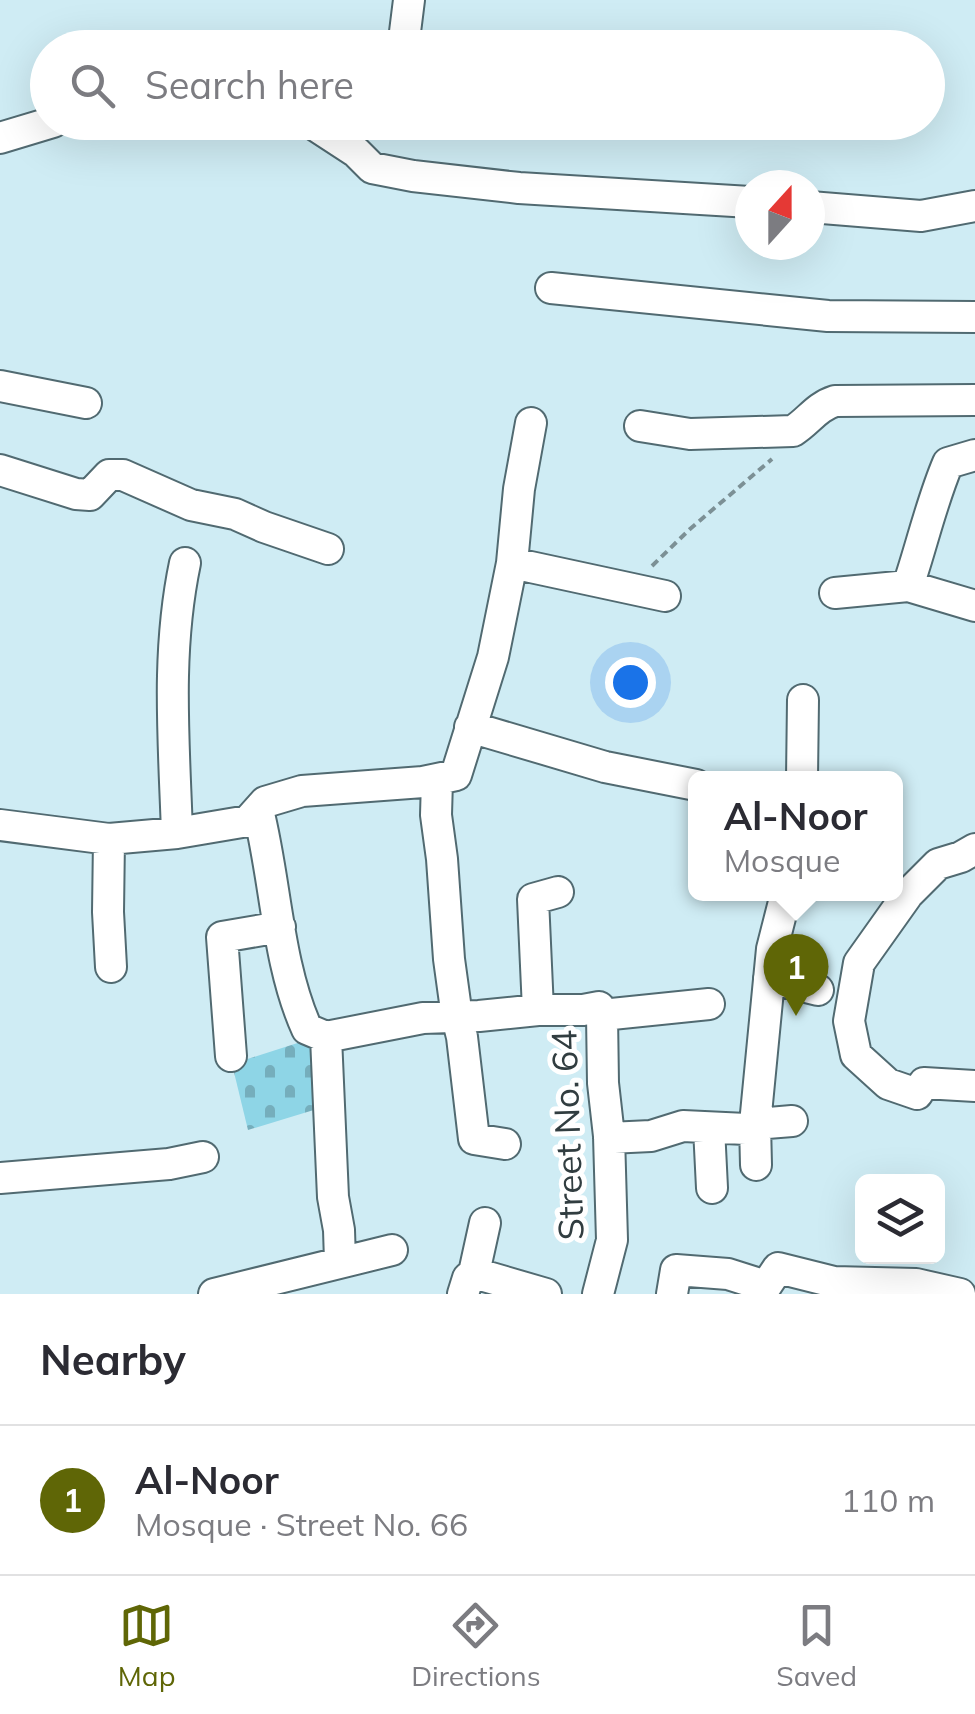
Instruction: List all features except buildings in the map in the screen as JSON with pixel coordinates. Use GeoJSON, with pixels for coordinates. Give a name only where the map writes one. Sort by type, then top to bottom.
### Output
{"type":"FeatureCollection","features":[{"type":"Feature","properties":{"kind":"street"},"geometry":{"type":"LineString","coordinates":[[405,30],[409,0]]}},
{"type":"Feature","properties":{"kind":"street"},"geometry":{"type":"LineString","coordinates":[[0,138],[30,129]]}},
{"type":"Feature","properties":{"kind":"street"},"geometry":{"type":"LineString","coordinates":[[356,140],[372,168],[413,176],[519,188],[735,201]]}},
{"type":"Feature","properties":{"kind":"street"},"geometry":{"type":"LineString","coordinates":[[825,208],[921,216],[975,206]]}},
{"type":"Feature","properties":{"kind":"street"},"geometry":{"type":"LineString","coordinates":[[550,288],[828,316],[975,317]]}},
{"type":"Feature","properties":{"kind":"street"},"geometry":{"type":"LineString","coordinates":[[0,386],[86,403]]}},
{"type":"Feature","properties":{"kind":"street"},"geometry":{"type":"LineString","coordinates":[[640,426],[690,434],[793,431],[824,404],[835,401],[975,400]]}},
{"type":"Feature","properties":{"kind":"street"},"geometry":{"type":"LineString","coordinates":[[0,825],[109,839],[177,833],[248,821],[265,802],[302,791],[456,776],[493,656],[512,563],[531,422]]}},
{"type":"Feature","properties":{"kind":"street"},"geometry":{"type":"LineString","coordinates":[[908,586],[935,493],[948,463],[975,455]]}},
{"type":"Feature","properties":{"kind":"street"},"geometry":{"type":"LineString","coordinates":[[0,470],[90,495],[109,475],[124,475],[191,505],[235,514],[328,549]]}},
{"type":"Feature","properties":{"kind":"street"},"geometry":{"type":"LineString","coordinates":[[177,833],[172,652],[184,563]]}},
{"type":"Feature","properties":{"kind":"street"},"geometry":{"type":"LineString","coordinates":[[512,563],[651,592]]}},
{"type":"Feature","properties":{"kind":"street"},"geometry":{"type":"LineString","coordinates":[[835,593],[908,586],[975,606]]}},
{"type":"Feature","properties":{"kind":"street"},"geometry":{"type":"LineString","coordinates":[[802,771],[803,700]]}},
{"type":"Feature","properties":{"kind":"street"},"geometry":{"type":"LineString","coordinates":[[470,727],[605,768],[688,784]]}},
{"type":"Feature","properties":{"kind":"street"},"geometry":{"type":"LineString","coordinates":[[437,780],[436,815],[474,1138],[505,1144]]}},
{"type":"Feature","properties":{"kind":"street"},"geometry":{"type":"LineString","coordinates":[[258,810],[297,1008],[307,1029],[326,1037],[333,1197],[339,1230],[330,1274]]}},
{"type":"Feature","properties":{"kind":"street"},"geometry":{"type":"LineString","coordinates":[[109,839],[111,967]]}},
{"type":"Feature","properties":{"kind":"street"},"geometry":{"type":"LineString","coordinates":[[903,900],[938,864],[975,849]]}},
{"type":"Feature","properties":{"kind":"street"},"geometry":{"type":"LineString","coordinates":[[538,1010],[534,899],[558,892]]}},
{"type":"Feature","properties":{"kind":"street"},"geometry":{"type":"LineString","coordinates":[[756,1165],[754,1124],[772,950],[784,901]]}},
{"type":"Feature","properties":{"kind":"street"},"geometry":{"type":"LineString","coordinates":[[903,901],[859,963],[850,1022],[856,1055],[888,1084],[918,1094],[924,1083],[975,1086]]}},
{"type":"Feature","properties":{"kind":"street"},"geometry":{"type":"LineString","coordinates":[[232,1056],[222,937],[280,927]]}},
{"type":"Feature","properties":{"kind":"street"},"geometry":{"type":"LineString","coordinates":[[770,978],[818,990]]}},
{"type":"Feature","properties":{"kind":"street"},"geometry":{"type":"LineString","coordinates":[[602,1015],[708,1004]]}},
{"type":"Feature","properties":{"kind":"street","name":"Street No. 64"},"geometry":{"type":"LineString","coordinates":[[326,1037],[423,1018],[599,1007],[612,1240],[598,1294]]}},
{"type":"Feature","properties":{"kind":"street"},"geometry":{"type":"LineString","coordinates":[[609,1138],[651,1136],[682,1126],[746,1129],[754,1124],[792,1121]]}},
{"type":"Feature","properties":{"kind":"street"},"geometry":{"type":"LineString","coordinates":[[709,1128],[712,1188]]}},
{"type":"Feature","properties":{"kind":"street"},"geometry":{"type":"LineString","coordinates":[[0,1178],[170,1164],[203,1157]]}},
{"type":"Feature","properties":{"kind":"street"},"geometry":{"type":"LineString","coordinates":[[485,1224],[469,1284],[546,1294]]}},
{"type":"Feature","properties":{"kind":"street"},"geometry":{"type":"LineString","coordinates":[[226,1292],[330,1274],[392,1250]]}},
{"type":"Feature","properties":{"kind":"street"},"geometry":{"type":"LineString","coordinates":[[672,1294],[676,1270],[728,1274],[766,1286],[778,1268],[834,1282],[916,1284],[960,1294]]}},
{"type":"Feature","properties":{"kind":"path"},"geometry":{"type":"LineString","coordinates":[[651,592],[639,579],[690,529],[795,440],[793,431]]}},
{"type":"Feature","properties":{"kind":"green space"},"geometry":{"type":"Polygon","coordinates":[[[310,1039],[317,1109],[248,1130],[232,1064],[310,1039]]]}},
{"type":"Feature","properties":{"kind":"place","name":"Al-Noor"},"geometry":{"type":"Point","coordinates":[796,1016]}}]}
